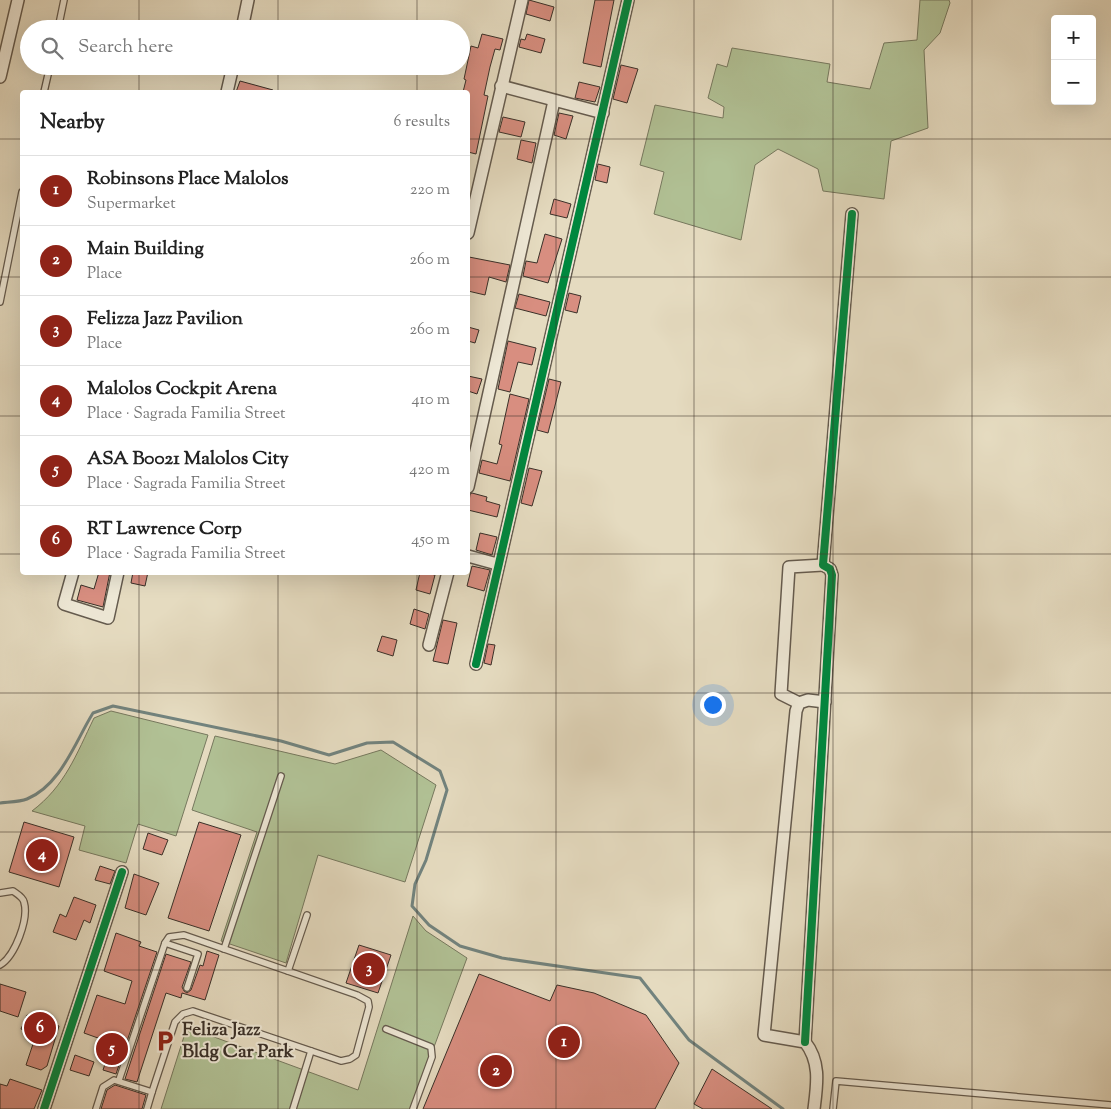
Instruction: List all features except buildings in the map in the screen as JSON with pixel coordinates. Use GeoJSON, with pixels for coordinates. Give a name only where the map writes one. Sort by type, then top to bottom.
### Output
{"type":"FeatureCollection","features":[{"type":"Feature","properties":{"kind":"street"},"geometry":{"type":"LineString","coordinates":[[0,77],[18,0]]}},
{"type":"Feature","properties":{"kind":"street"},"geometry":{"type":"LineString","coordinates":[[244,20],[248,0]]}},
{"type":"Feature","properties":{"kind":"street"},"geometry":{"type":"LineString","coordinates":[[470,224],[522,0]]}},
{"type":"Feature","properties":{"kind":"street"},"geometry":{"type":"LineString","coordinates":[[476,664],[628,0]]}},
{"type":"Feature","properties":{"kind":"street"},"geometry":{"type":"LineString","coordinates":[[227,90],[231,75]]}},
{"type":"Feature","properties":{"kind":"street"},"geometry":{"type":"LineString","coordinates":[[501,86],[603,113]]}},
{"type":"Feature","properties":{"kind":"street"},"geometry":{"type":"LineString","coordinates":[[470,479],[554,101]]}},
{"type":"Feature","properties":{"kind":"street"},"geometry":{"type":"LineString","coordinates":[[823,565],[852,214]]}},
{"type":"Feature","properties":{"kind":"street"},"geometry":{"type":"LineString","coordinates":[[470,557],[498,564]]}},
{"type":"Feature","properties":{"kind":"street"},"geometry":{"type":"LineString","coordinates":[[805,1042],[826,702],[832,575],[830,569],[823,565],[789,567],[781,694],[799,702],[808,700],[826,702]]}},
{"type":"Feature","properties":{"kind":"street"},"geometry":{"type":"LineString","coordinates":[[72,575],[64,604],[108,618],[117,575]]}},
{"type":"Feature","properties":{"kind":"street"},"geometry":{"type":"LineString","coordinates":[[429,646],[447,575]]}},
{"type":"Feature","properties":{"kind":"street"},"geometry":{"type":"LineString","coordinates":[[799,702],[796,711],[764,1035],[805,1042],[813,1052],[816,1064],[814,1108]]}},
{"type":"Feature","properties":{"kind":"street"},"geometry":{"type":"LineString","coordinates":[[44,1109],[122,872]]}},
{"type":"Feature","properties":{"kind":"lane"},"geometry":{"type":"LineString","coordinates":[[60,20],[64,0]]}},
{"type":"Feature","properties":{"kind":"lane"},"geometry":{"type":"LineString","coordinates":[[44,90],[48,75]]}},
{"type":"Feature","properties":{"kind":"lane"},"geometry":{"type":"LineString","coordinates":[[0,302],[20,202]]}},
{"type":"Feature","properties":{"kind":"lane"},"geometry":{"type":"LineString","coordinates":[[224,949],[281,776]]}},
{"type":"Feature","properties":{"kind":"lane"},"geometry":{"type":"LineString","coordinates":[[0,893],[13,891],[24,900],[26,912],[15,950],[0,965]]}},
{"type":"Feature","properties":{"kind":"lane"},"geometry":{"type":"LineString","coordinates":[[288,971],[307,915]]}},
{"type":"Feature","properties":{"kind":"lane"},"geometry":{"type":"LineString","coordinates":[[119,1080],[165,943],[169,937],[184,935],[358,995],[368,1001],[369,1007],[356,1055],[341,1061],[193,1011],[183,1014],[175,1022],[147,1109]]}},
{"type":"Feature","properties":{"kind":"lane"},"geometry":{"type":"LineString","coordinates":[[165,943],[198,954],[187,988]]}},
{"type":"Feature","properties":{"kind":"lane"},"geometry":{"type":"LineString","coordinates":[[386,1029],[431,1047],[432,1057],[413,1109]]}},
{"type":"Feature","properties":{"kind":"lane"},"geometry":{"type":"LineString","coordinates":[[292,1109],[311,1051]]}},
{"type":"Feature","properties":{"kind":"lane"},"geometry":{"type":"LineString","coordinates":[[96,1109],[103,1087],[109,1082],[119,1080],[152,1092]]}},
{"type":"Feature","properties":{"kind":"lane"},"geometry":{"type":"LineString","coordinates":[[833,1109],[836,1080],[1111,1105]]}},
{"type":"Feature","properties":{"kind":"green space"},"geometry":{"type":"Polygon","coordinates":[[[920,0],[949,0],[950,3],[940,33],[924,50],[928,128],[891,141],[884,199],[823,191],[818,169],[778,149],[755,165],[741,240],[654,214],[664,172],[640,165],[655,105],[723,118],[724,107],[708,98],[717,64],[727,67],[732,48],[830,64],[827,82],[870,89],[884,43],[917,40],[920,0]]]}},
{"type":"Feature","properties":{"kind":"green space"},"geometry":{"type":"Polygon","coordinates":[[[111,711],[208,735],[176,836],[138,824],[126,863],[79,850],[85,826],[32,811],[53,791],[69,769],[94,718],[111,711]]]}},
{"type":"Feature","properties":{"kind":"green space"},"geometry":{"type":"Polygon","coordinates":[[[215,736],[335,764],[381,750],[436,785],[405,882],[318,855],[286,963],[221,941],[257,832],[192,810],[215,736]]]}},
{"type":"Feature","properties":{"kind":"green space"},"geometry":{"type":"Polygon","coordinates":[[[413,916],[426,931],[467,958],[411,1109],[161,1109],[187,1027],[358,1090],[413,916]]]}},
{"type":"Feature","properties":{"kind":"waterway"},"geometry":{"type":"LineString","coordinates":[[0,803],[27,799],[49,784],[66,762],[93,713],[113,706],[281,741],[329,755],[367,743],[393,742],[440,771],[447,790],[426,860],[415,884],[412,906],[429,925],[460,946],[502,958],[640,978],[689,1040],[783,1109]]}},
{"type":"Feature","properties":{"kind":"cycle path"},"geometry":{"type":"LineString","coordinates":[[476,664],[628,0]]}},
{"type":"Feature","properties":{"kind":"cycle path"},"geometry":{"type":"LineString","coordinates":[[805,1042],[832,575],[830,569],[823,565],[852,214]]}},
{"type":"Feature","properties":{"kind":"cycle path"},"geometry":{"type":"LineString","coordinates":[[44,1109],[122,872]]}},
{"type":"Feature","properties":{"kind":"place","name":"Malolos Cockpit Arena"},"geometry":{"type":"Point","coordinates":[42,855]}},
{"type":"Feature","properties":{"kind":"place","name":"Felizza Jazz Pavilion"},"geometry":{"type":"Point","coordinates":[369,969]}},
{"type":"Feature","properties":{"kind":"place","name":"RT Lawrence Corp"},"geometry":{"type":"Point","coordinates":[40,1028]}},
{"type":"Feature","properties":{"kind":"place","name":"Feliza Jazz Bldg Car Park"},"geometry":{"type":"Point","coordinates":[165,1041]}},
{"type":"Feature","properties":{"kind":"place","name":"Robinsons Place Malolos"},"geometry":{"type":"Point","coordinates":[564,1042]}},
{"type":"Feature","properties":{"kind":"place","name":"ASA B0021 Malolos City"},"geometry":{"type":"Point","coordinates":[112,1049]}},
{"type":"Feature","properties":{"kind":"place","name":"Main Building"},"geometry":{"type":"Point","coordinates":[496,1071]}}]}
